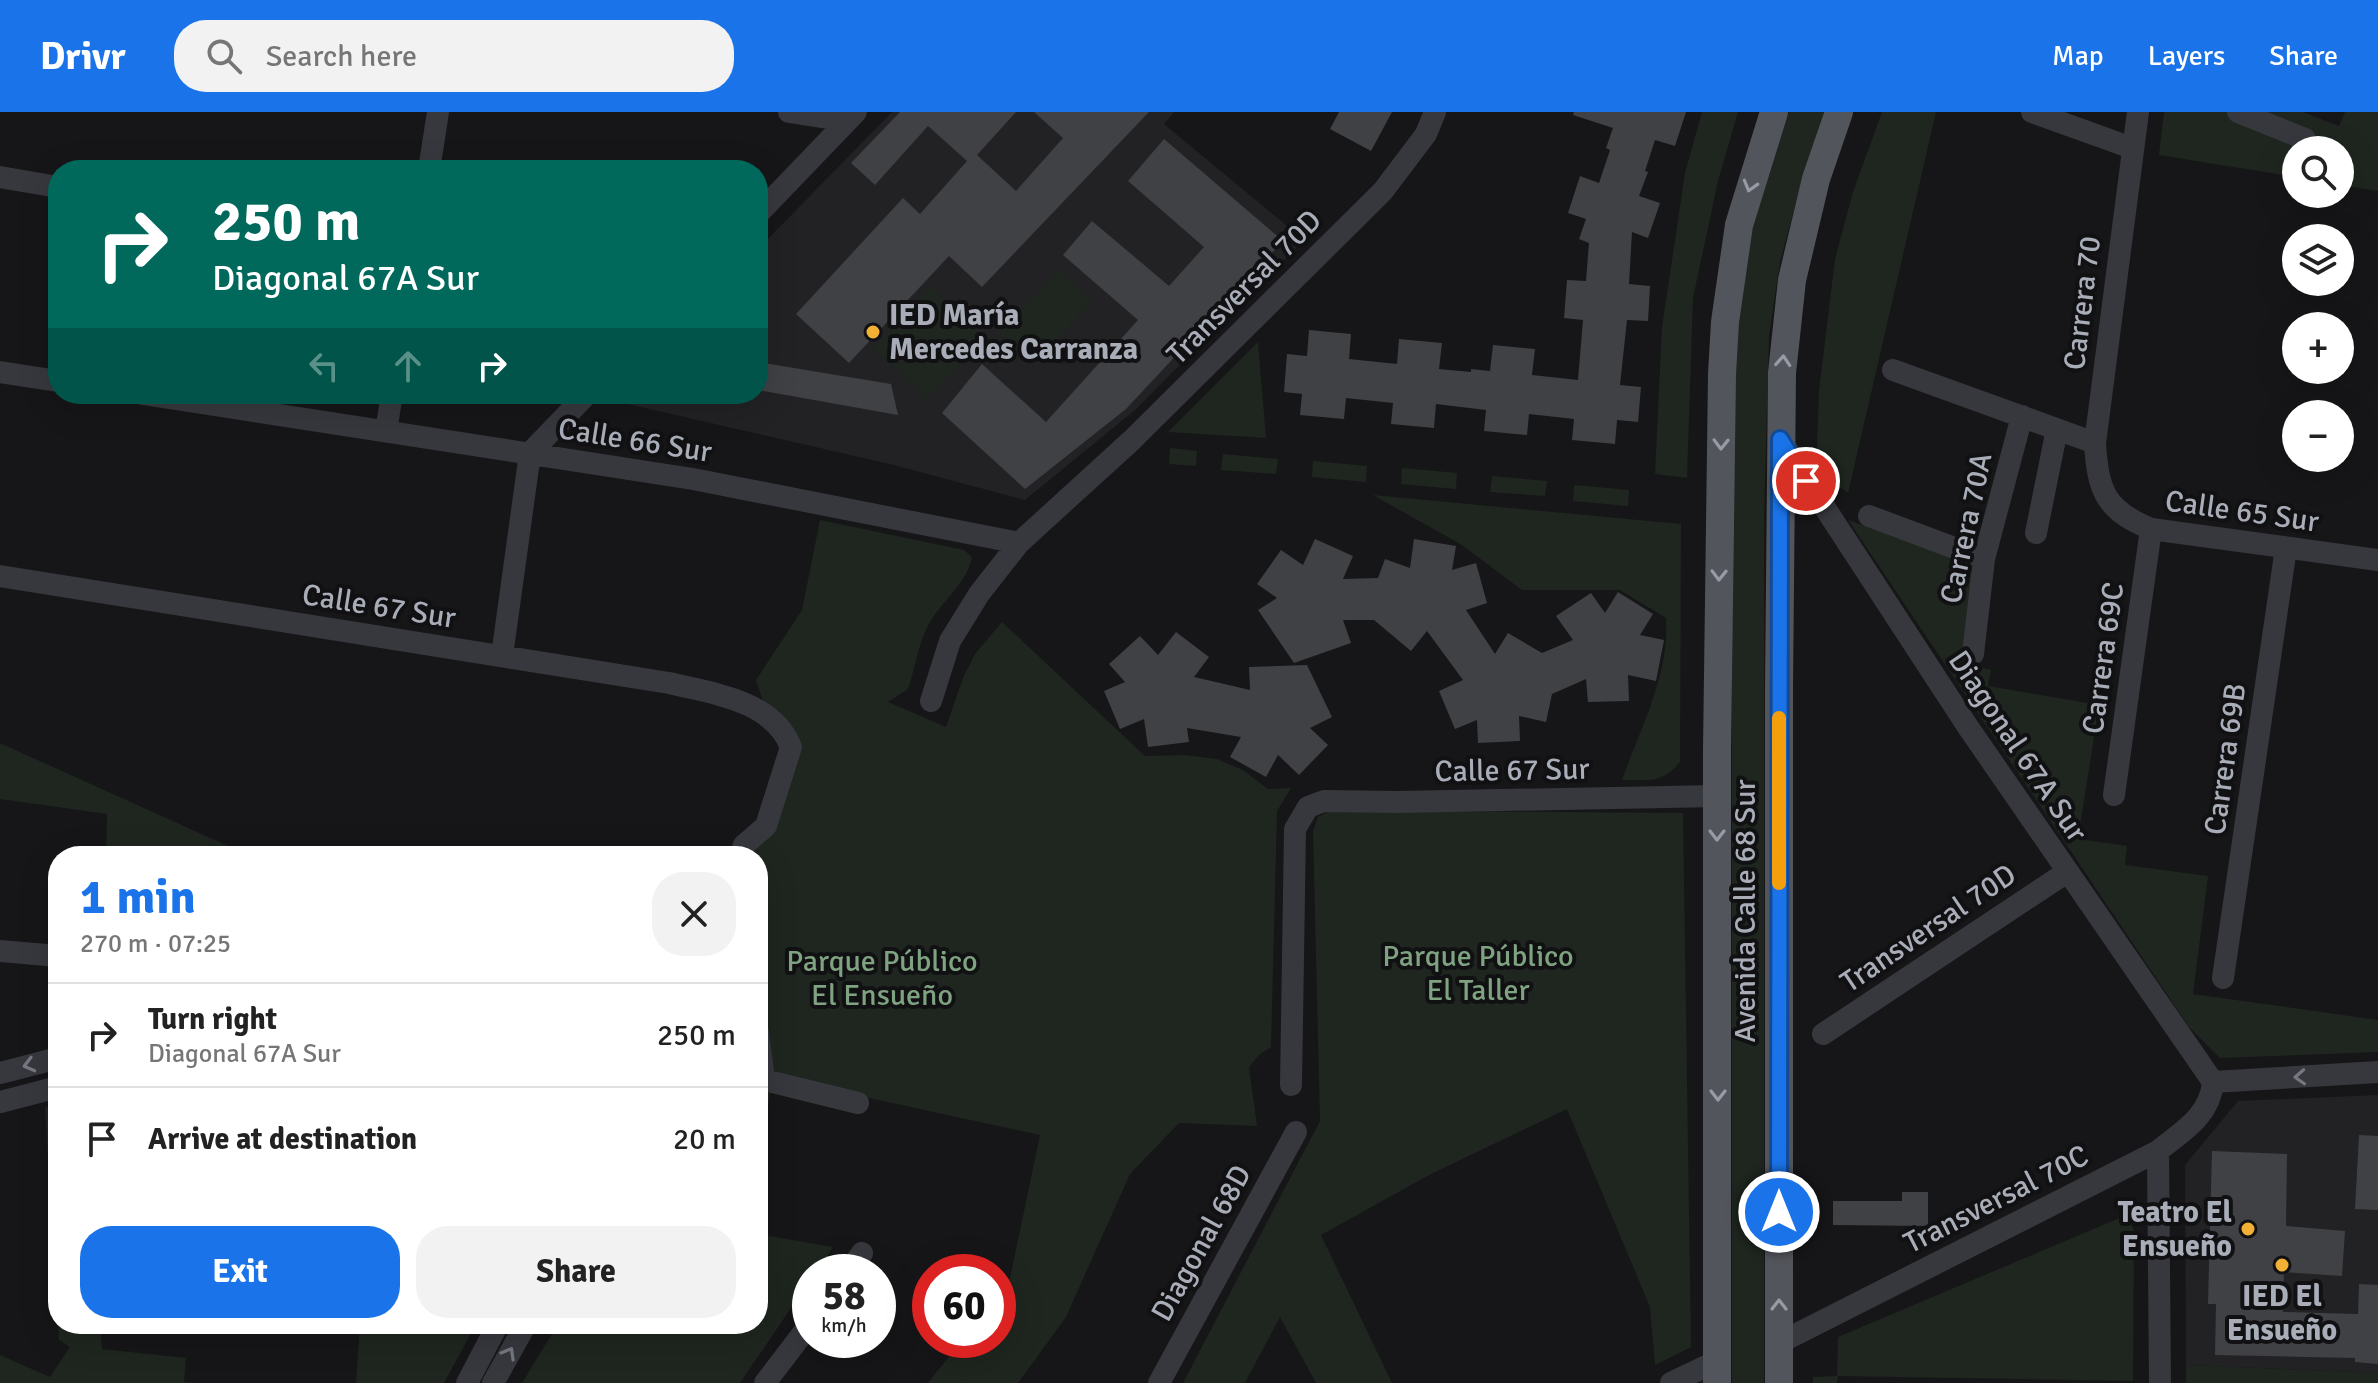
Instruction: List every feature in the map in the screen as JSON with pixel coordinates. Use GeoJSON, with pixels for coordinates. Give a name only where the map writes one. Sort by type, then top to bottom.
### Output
{"type":"FeatureCollection","features":[{"type":"Feature","properties":{"kind":"main road","name":"Avenida Calle 68 Sur"},"geometry":{"type":"LineString","coordinates":[[1717,1372],[1717,796],[1722,374],[1739,225],[1774,112]]}},
{"type":"Feature","properties":{"kind":"main road","name":"Avenida Calle 68 Sur"},"geometry":{"type":"LineString","coordinates":[[1779,1383],[1780,439],[1786,323],[1792,280],[1816,179],[1839,112]]}},
{"type":"Feature","properties":{"kind":"street"},"geometry":{"type":"LineString","coordinates":[[431,160],[438,112]]}},
{"type":"Feature","properties":{"kind":"street"},"geometry":{"type":"LineString","coordinates":[[789,112],[851,117]]}},
{"type":"Feature","properties":{"kind":"street","name":"Transversal 70D"},"geometry":{"type":"LineString","coordinates":[[931,701],[950,641],[979,594],[1019,543],[1132,440],[1383,191],[1426,134],[1435,112]]}},
{"type":"Feature","properties":{"kind":"street"},"geometry":{"type":"LineString","coordinates":[[2032,112],[2132,148]]}},
{"type":"Feature","properties":{"kind":"street","name":"Carrera 70"},"geometry":{"type":"LineString","coordinates":[[2107,500],[2096,470],[2095,443],[2138,112]]}},
{"type":"Feature","properties":{"kind":"street"},"geometry":{"type":"LineString","coordinates":[[2238,112],[2298,136]]}},
{"type":"Feature","properties":{"kind":"street"},"geometry":{"type":"LineString","coordinates":[[768,204],[851,117]]}},
{"type":"Feature","properties":{"kind":"street"},"geometry":{"type":"LineString","coordinates":[[0,177],[48,185]]}},
{"type":"Feature","properties":{"kind":"street"},"geometry":{"type":"LineString","coordinates":[[1893,370],[2095,443]]}},
{"type":"Feature","properties":{"kind":"street"},"geometry":{"type":"LineString","coordinates":[[0,372],[48,379]]}},
{"type":"Feature","properties":{"kind":"street","name":"Calle 66 Sur"},"geometry":{"type":"LineString","coordinates":[[209,404],[724,484],[1019,543]]}},
{"type":"Feature","properties":{"kind":"street"},"geometry":{"type":"LineString","coordinates":[[386,431],[390,404]]}},
{"type":"Feature","properties":{"kind":"street"},"geometry":{"type":"LineString","coordinates":[[502,656],[530,453],[577,404]]}},
{"type":"Feature","properties":{"kind":"street","name":"Carrera 70A"},"geometry":{"type":"LineString","coordinates":[[1973,654],[1984,559],[2017,415]]}},
{"type":"Feature","properties":{"kind":"street"},"geometry":{"type":"LineString","coordinates":[[2036,533],[2057,429]]}},
{"type":"Feature","properties":{"kind":"street","name":"Diagonal 67A Sur"},"geometry":{"type":"LineString","coordinates":[[1780,439],[1968,727],[2213,1082]]}},
{"type":"Feature","properties":{"kind":"street","name":"Calle 65 Sur"},"geometry":{"type":"LineString","coordinates":[[2107,500],[2133,522],[2151,529],[2378,560]]}},
{"type":"Feature","properties":{"kind":"street"},"geometry":{"type":"LineString","coordinates":[[1869,516],[1984,559]]}},
{"type":"Feature","properties":{"kind":"street","name":"Carrera 69C"},"geometry":{"type":"LineString","coordinates":[[2114,795],[2151,529]]}},
{"type":"Feature","properties":{"kind":"street","name":"Carrera 69B"},"geometry":{"type":"LineString","coordinates":[[2223,978],[2286,548]]}},
{"type":"Feature","properties":{"kind":"street","name":"Calle 67 Sur"},"geometry":{"type":"LineString","coordinates":[[0,576],[669,683],[747,702],[778,725],[791,747],[766,826],[744,846]]}},
{"type":"Feature","properties":{"kind":"street","name":"Calle 67 Sur"},"geometry":{"type":"LineString","coordinates":[[1291,1085],[1295,829],[1308,807],[1324,801],[1717,796]]}},
{"type":"Feature","properties":{"kind":"street","name":"Transversal 70D"},"geometry":{"type":"LineString","coordinates":[[1823,1034],[2067,872]]}},
{"type":"Feature","properties":{"kind":"street"},"geometry":{"type":"LineString","coordinates":[[0,951],[48,955]]}},
{"type":"Feature","properties":{"kind":"street"},"geometry":{"type":"LineString","coordinates":[[0,1073],[48,1061]]}},
{"type":"Feature","properties":{"kind":"street"},"geometry":{"type":"LineString","coordinates":[[2213,1082],[2378,1072]]}},
{"type":"Feature","properties":{"kind":"street"},"geometry":{"type":"LineString","coordinates":[[768,1081],[858,1103]]}},
{"type":"Feature","properties":{"kind":"street","name":"Transversal 70C"},"geometry":{"type":"LineString","coordinates":[[1779,1343],[2158,1151],[2196,1121],[2207,1106],[2213,1082]]}},
{"type":"Feature","properties":{"kind":"street"},"geometry":{"type":"LineString","coordinates":[[0,1102],[48,1090]]}},
{"type":"Feature","properties":{"kind":"street","name":"Diagonal 68D"},"geometry":{"type":"LineString","coordinates":[[1159,1383],[1296,1132]]}},
{"type":"Feature","properties":{"kind":"street"},"geometry":{"type":"LineString","coordinates":[[2158,1151],[2160,1383]]}},
{"type":"Feature","properties":{"kind":"street"},"geometry":{"type":"LineString","coordinates":[[467,1383],[493,1334]]}},
{"type":"Feature","properties":{"kind":"street"},"geometry":{"type":"LineString","coordinates":[[493,1383],[520,1334]]}},
{"type":"Feature","properties":{"kind":"street"},"geometry":{"type":"LineString","coordinates":[[765,1383],[792,1348]]}},
{"type":"Feature","properties":{"kind":"street"},"geometry":{"type":"LineString","coordinates":[[1671,1383],[1717,1372]]}},
{"type":"Feature","properties":{"kind":"shaded area"},"geometry":{"type":"Polygon","coordinates":[[[892,112],[1174,112],[1164,124],[1304,240],[1135,410],[1025,500],[894,465],[627,404],[768,404],[768,239],[892,112]]]}},
{"type":"Feature","properties":{"kind":"shaded area","name":"IED El Ensueño"},"geometry":{"type":"Polygon","coordinates":[[[2378,1095],[2378,1373],[2186,1365],[2185,1165],[2238,1101],[2378,1095]]]}},
{"type":"Feature","properties":{"kind":"green space"},"geometry":{"type":"Polygon","coordinates":[[[1702,112],[1738,112],[1718,181],[1693,298],[1687,478],[1655,474],[1662,327],[1685,173],[1702,112]]]}},
{"type":"Feature","properties":{"kind":"green space"},"geometry":{"type":"Polygon","coordinates":[[[1789,112],[1824,112],[1780,262],[1769,336],[1764,517],[1764,1383],[1732,1383],[1732,514],[1736,368],[1746,258],[1753,222],[1764,180],[1789,112]]]}},
{"type":"Feature","properties":{"kind":"green space"},"geometry":{"type":"Polygon","coordinates":[[[1882,112],[1936,112],[1848,493],[1824,476],[1817,445],[1819,391],[1835,259],[1853,192],[1882,112]]]}},
{"type":"Feature","properties":{"kind":"green space"},"geometry":{"type":"Polygon","coordinates":[[[2164,112],[2303,112],[2339,126],[2345,112],[2378,112],[2378,191],[2354,187],[2354,136],[2282,136],[2282,175],[2159,155],[2164,112]]]}},
{"type":"Feature","properties":{"kind":"green space"},"geometry":{"type":"Polygon","coordinates":[[[1059,270],[1092,301],[1033,365],[999,334],[1059,270]]]}},
{"type":"Feature","properties":{"kind":"green space"},"geometry":{"type":"Polygon","coordinates":[[[931,287],[984,338],[927,398],[873,348],[931,287]]]}},
{"type":"Feature","properties":{"kind":"green space"},"geometry":{"type":"Polygon","coordinates":[[[1258,342],[1266,438],[1168,432],[1258,342]]]}},
{"type":"Feature","properties":{"kind":"green space"},"geometry":{"type":"Polygon","coordinates":[[[1170,448],[1197,451],[1196,466],[1169,464],[1170,448]]]}},
{"type":"Feature","properties":{"kind":"green space"},"geometry":{"type":"Polygon","coordinates":[[[1223,454],[1278,459],[1276,474],[1221,470],[1223,454]]]}},
{"type":"Feature","properties":{"kind":"green space"},"geometry":{"type":"Polygon","coordinates":[[[1313,461],[1367,466],[1366,482],[1312,477],[1313,461]]]}},
{"type":"Feature","properties":{"kind":"green space"},"geometry":{"type":"Polygon","coordinates":[[[1402,468],[1457,473],[1456,489],[1401,484],[1402,468]]]}},
{"type":"Feature","properties":{"kind":"green space"},"geometry":{"type":"Polygon","coordinates":[[[1492,476],[1547,481],[1545,496],[1490,492],[1492,476]]]}},
{"type":"Feature","properties":{"kind":"green space"},"geometry":{"type":"Polygon","coordinates":[[[1574,485],[1629,490],[1628,506],[1573,501],[1574,485]]]}},
{"type":"Feature","properties":{"kind":"green space"},"geometry":{"type":"Polygon","coordinates":[[[1373,495],[1681,524],[1680,762],[1661,777],[1622,780],[1659,680],[1666,618],[1620,590],[1522,590],[1462,545],[1373,495]]]}},
{"type":"Feature","properties":{"kind":"green space","name":"Parque Público El Ensueño"},"geometry":{"type":"Polygon","coordinates":[[[820,520],[964,550],[972,557],[965,575],[926,630],[908,689],[888,702],[946,727],[975,654],[1002,622],[1145,756],[1184,755],[1217,759],[1243,770],[1268,789],[1291,788],[1277,811],[1271,1047],[1249,1067],[1257,1126],[1179,1123],[1130,1174],[1066,1317],[1018,1383],[928,1383],[948,1358],[1016,1358],[1015,1254],[1040,1135],[772,1077],[768,1038],[768,846],[755,846],[789,780],[756,680],[802,610],[820,520]]]}},
{"type":"Feature","properties":{"kind":"green space"},"geometry":{"type":"Polygon","coordinates":[[[1848,520],[1979,567],[1963,664],[1991,670],[1988,686],[2099,705],[2078,839],[2127,846],[2125,865],[2208,876],[2193,994],[2378,1020],[2378,1052],[2220,1058],[2189,1027],[1848,520]]]}},
{"type":"Feature","properties":{"kind":"green space"},"geometry":{"type":"Polygon","coordinates":[[[0,743],[228,846],[106,846],[107,814],[0,799],[0,743]]]}},
{"type":"Feature","properties":{"kind":"green space","name":"Parque Público El Taller"},"geometry":{"type":"Polygon","coordinates":[[[1332,810],[1683,813],[1691,1347],[1655,1365],[1650,1307],[1567,1109],[1429,1175],[1321,1235],[1392,1383],[1316,1383],[1280,1317],[1245,1383],[1183,1383],[1320,1121],[1313,831],[1318,817],[1332,810]]]}},
{"type":"Feature","properties":{"kind":"green space"},"geometry":{"type":"Polygon","coordinates":[[[45,1107],[48,1107],[48,1156],[45,1107]]]}},
{"type":"Feature","properties":{"kind":"green space"},"geometry":{"type":"Polygon","coordinates":[[[2122,1217],[2130,1221],[2134,1231],[2133,1381],[1838,1376],[1837,1383],[1813,1383],[1813,1377],[1837,1376],[1838,1337],[2122,1217]]]}},
{"type":"Feature","properties":{"kind":"green space"},"geometry":{"type":"Polygon","coordinates":[[[768,1236],[833,1247],[828,1254],[792,1254],[792,1306],[740,1383],[522,1383],[552,1334],[768,1334],[768,1236]]]}},
{"type":"Feature","properties":{"kind":"green space"},"geometry":{"type":"Polygon","coordinates":[[[59,1334],[101,1334],[102,1349],[186,1358],[184,1382],[195,1383],[0,1383],[0,1355],[50,1377],[70,1347],[59,1340],[59,1334]]]}},
{"type":"Feature","properties":{"kind":"green space"},"geometry":{"type":"Polygon","coordinates":[[[359,1334],[471,1334],[444,1383],[356,1383],[359,1334]]]}},
{"type":"Feature","properties":{"kind":"green space"},"geometry":{"type":"Polygon","coordinates":[[[2186,1365],[2378,1373],[2378,1383],[2186,1383],[2186,1365]]]}},
{"type":"Feature","properties":{"kind":"building"},"geometry":{"type":"Polygon","coordinates":[[[900,112],[1016,112],[977,155],[1016,191],[1063,138],[1034,112],[1149,112],[982,287],[949,256],[849,363],[796,314],[903,198],[920,214],[967,161],[928,126],[875,185],[851,163],[900,112]]]}},
{"type":"Feature","properties":{"kind":"building"},"geometry":{"type":"Polygon","coordinates":[[[1339,112],[1392,112],[1371,151],[1330,129],[1339,112]]]}},
{"type":"Feature","properties":{"kind":"building"},"geometry":{"type":"Polygon","coordinates":[[[1574,112],[1686,112],[1675,146],[1655,140],[1645,171],[1648,172],[1639,196],[1660,203],[1648,238],[1632,232],[1629,284],[1650,286],[1648,321],[1627,320],[1620,385],[1641,387],[1638,422],[1617,420],[1615,444],[1572,440],[1574,419],[1529,414],[1527,435],[1484,431],[1486,410],[1436,404],[1434,428],[1391,424],[1393,403],[1346,398],[1344,419],[1300,415],[1302,394],[1284,392],[1287,354],[1307,356],[1309,330],[1351,334],[1349,359],[1397,364],[1399,339],[1442,343],[1439,369],[1471,372],[1471,369],[1490,371],[1493,345],[1535,349],[1532,375],[1578,380],[1583,320],[1564,318],[1567,280],[1586,281],[1589,243],[1579,239],[1586,219],[1568,213],[1580,176],[1599,183],[1610,150],[1606,148],[1613,128],[1573,115],[1574,112]]]}},
{"type":"Feature","properties":{"kind":"building"},"geometry":{"type":"Polygon","coordinates":[[[1164,139],[1283,241],[1126,409],[1025,489],[942,413],[982,364],[1046,422],[1138,320],[1063,255],[1092,221],[1169,286],[1204,247],[1128,181],[1164,139]]]}},
{"type":"Feature","properties":{"kind":"building"},"geometry":{"type":"Polygon","coordinates":[[[768,364],[891,384],[898,415],[768,392],[768,364]]]}},
{"type":"Feature","properties":{"kind":"building"},"geometry":{"type":"Polygon","coordinates":[[[1315,539],[1353,556],[1343,579],[1378,578],[1385,559],[1410,568],[1414,539],[1456,546],[1452,570],[1476,563],[1487,603],[1466,610],[1495,654],[1508,633],[1542,653],[1573,640],[1556,616],[1591,593],[1605,613],[1618,592],[1653,614],[1640,635],[1664,640],[1656,681],[1628,675],[1629,701],[1588,702],[1586,679],[1552,694],[1546,722],[1519,716],[1520,741],[1478,743],[1477,720],[1455,729],[1439,691],[1463,680],[1427,631],[1411,651],[1374,620],[1343,620],[1351,643],[1294,663],[1258,610],[1277,598],[1257,584],[1281,550],[1303,565],[1315,539]]]}},
{"type":"Feature","properties":{"kind":"building"},"geometry":{"type":"Polygon","coordinates":[[[1176,632],[1209,657],[1194,677],[1250,690],[1249,667],[1307,665],[1332,717],[1310,728],[1328,745],[1299,775],[1278,755],[1266,777],[1230,757],[1241,737],[1187,728],[1189,742],[1148,747],[1144,719],[1120,729],[1104,691],[1125,682],[1109,664],[1140,636],[1158,655],[1176,632]]]}},
{"type":"Feature","properties":{"kind":"building"},"geometry":{"type":"Polygon","coordinates":[[[2359,1135],[2378,1136],[2378,1210],[2355,1209],[2359,1135]]]}},
{"type":"Feature","properties":{"kind":"building"},"geometry":{"type":"Polygon","coordinates":[[[2212,1151],[2287,1154],[2286,1226],[2345,1231],[2342,1276],[2284,1272],[2283,1312],[2358,1314],[2359,1284],[2378,1285],[2378,1364],[2355,1362],[2355,1358],[2215,1355],[2216,1304],[2208,1304],[2212,1151]]]}},
{"type":"Feature","properties":{"kind":"building"},"geometry":{"type":"Polygon","coordinates":[[[1902,1192],[1928,1192],[1928,1226],[1833,1225],[1833,1201],[1902,1201],[1902,1192]]]}},
{"type":"Feature","properties":{"kind":"slow traffic"},"geometry":{"type":"LineString","coordinates":[[1779,718],[1779,883]]}},
{"type":"Feature","properties":{"kind":"place","name":"IED María Mercedes Carranza"},"geometry":{"type":"Point","coordinates":[873,332]}},
{"type":"Feature","properties":{"kind":"place","name":"Teatro El Ensueño"},"geometry":{"type":"Point","coordinates":[2248,1229]}},
{"type":"Feature","properties":{"kind":"place","name":"IED El Ensueño"},"geometry":{"type":"Point","coordinates":[2282,1265]}},
{"type":"Feature","properties":{"kind":"route"},"geometry":{"type":"LineString","coordinates":[[1779,1212],[1780,439],[1806,481]]}}]}
